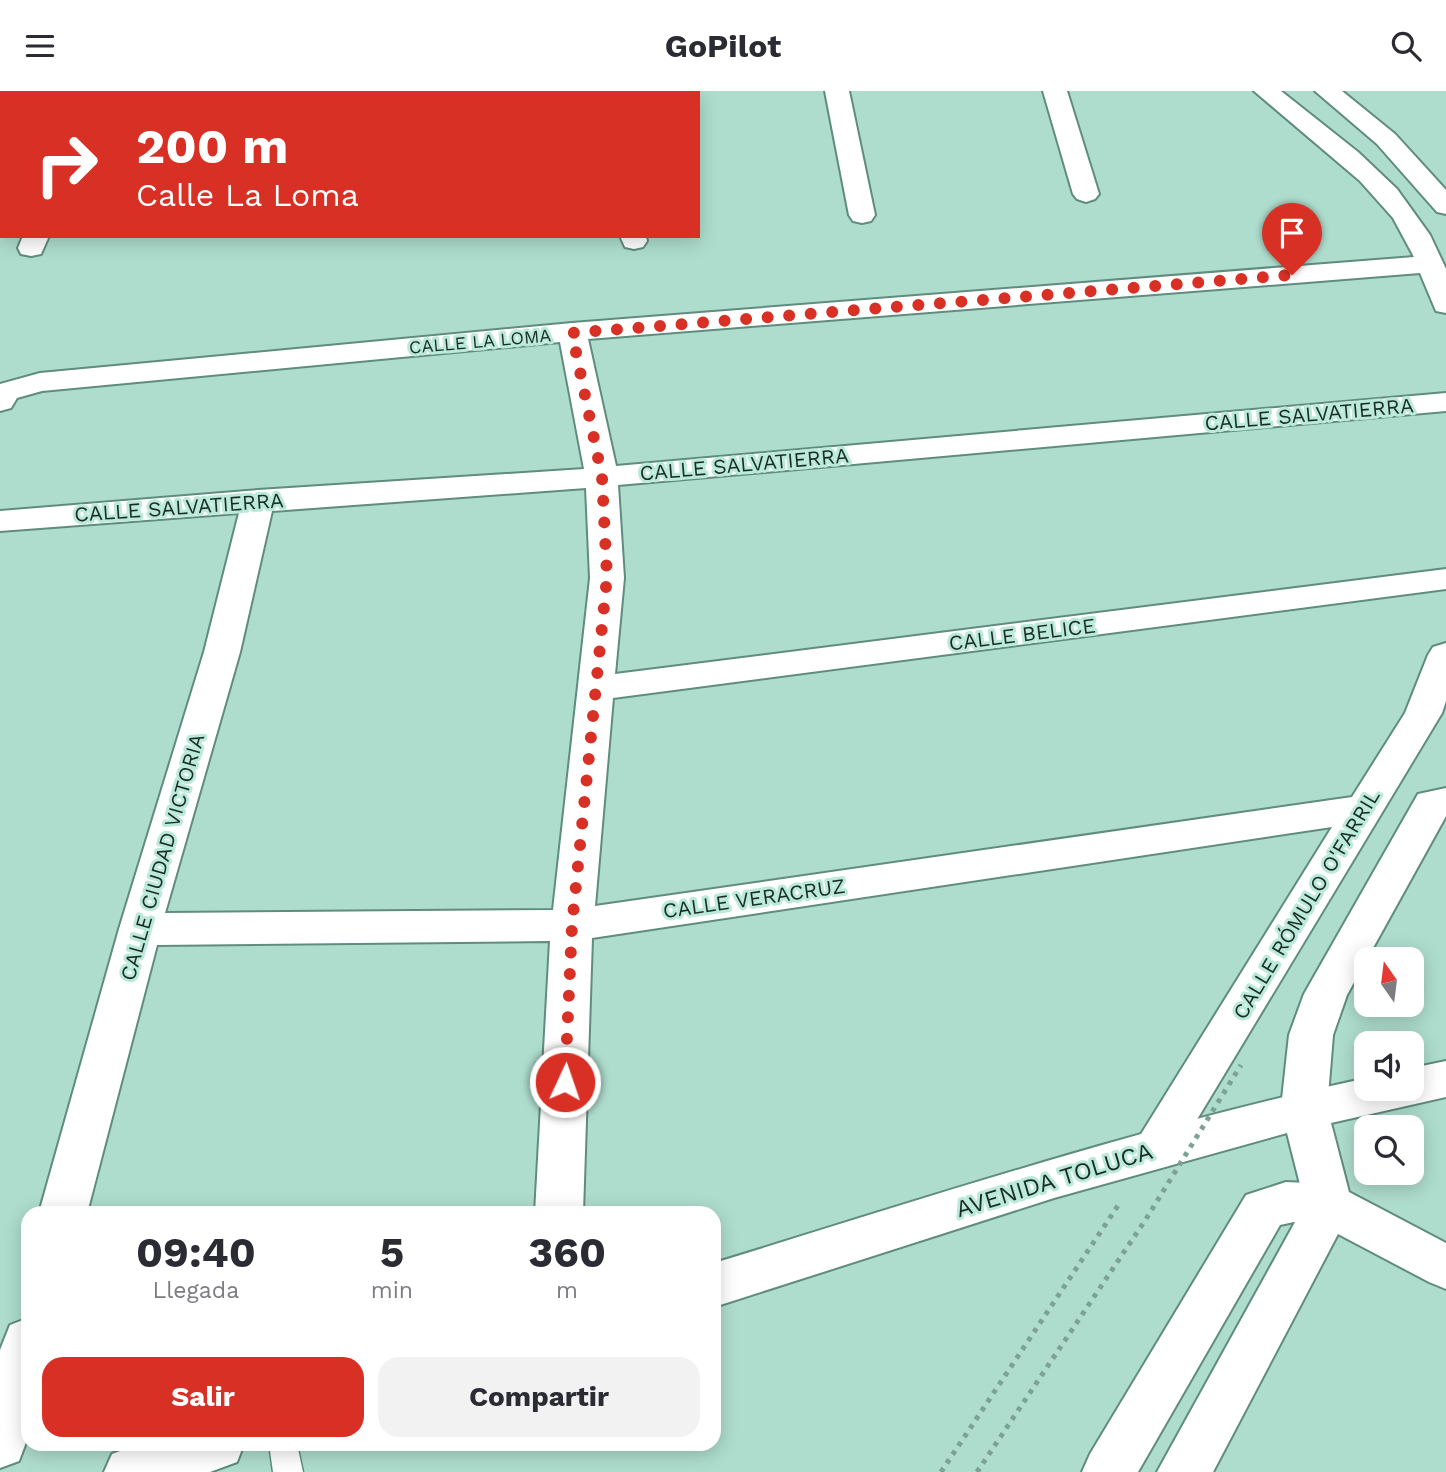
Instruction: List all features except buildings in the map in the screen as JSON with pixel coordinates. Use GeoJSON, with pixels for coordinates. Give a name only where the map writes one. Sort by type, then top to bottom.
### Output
{"type":"FeatureCollection","features":[{"type":"Feature","properties":{"kind":"street"},"geometry":{"type":"LineString","coordinates":[[836,91],[862,215]]}},
{"type":"Feature","properties":{"kind":"street"},"geometry":{"type":"LineString","coordinates":[[1055,91],[1086,194]]}},
{"type":"Feature","properties":{"kind":"street"},"geometry":{"type":"LineString","coordinates":[[1266,91],[1341,149],[1388,196],[1417,234],[1446,305]]}},
{"type":"Feature","properties":{"kind":"street"},"geometry":{"type":"LineString","coordinates":[[1327,91],[1386,139],[1446,206]]}},
{"type":"Feature","properties":{"kind":"street","name":"CALLE LA LOMA"},"geometry":{"type":"LineString","coordinates":[[0,403],[4,392],[40,382],[572,333],[1430,264]]}},
{"type":"Feature","properties":{"kind":"street"},"geometry":{"type":"LineString","coordinates":[[559,1206],[572,925],[607,577],[602,477],[572,333]]}},
{"type":"Feature","properties":{"kind":"street","name":"CALLE SALVATIERRA"},"geometry":{"type":"LineString","coordinates":[[0,521],[258,500],[602,477],[1446,402]]}},
{"type":"Feature","properties":{"kind":"street","name":"CALLE CIUDAD VICTORIA"},"geometry":{"type":"LineString","coordinates":[[65,1206],[140,929],[222,652],[258,500]]}},
{"type":"Feature","properties":{"kind":"street","name":"CALLE BELICE"},"geometry":{"type":"LineString","coordinates":[[597,688],[1446,579]]}},
{"type":"Feature","properties":{"kind":"street","name":"CALLE RÓMULO O'FARRIL"},"geometry":{"type":"LineString","coordinates":[[1156,1147],[1423,713],[1446,655]]}},
{"type":"Feature","properties":{"kind":"street"},"geometry":{"type":"LineString","coordinates":[[1184,1472],[1329,1205],[1304,1108],[1311,1035],[1326,994],[1439,803]]}},
{"type":"Feature","properties":{"kind":"street","name":"CALLE VERACRUZ"},"geometry":{"type":"LineString","coordinates":[[140,929],[572,925],[1363,809]]}},
{"type":"Feature","properties":{"kind":"street"},"geometry":{"type":"LineString","coordinates":[[1424,1084],[1446,1079]]}},
{"type":"Feature","properties":{"kind":"street","name":"AVENIDA TOLUCA"},"geometry":{"type":"LineString","coordinates":[[721,1283],[1156,1147],[1304,1108],[1354,1098]]}},
{"type":"Feature","properties":{"kind":"street"},"geometry":{"type":"LineString","coordinates":[[1109,1472],[1263,1210],[1271,1205],[1286,1201],[1329,1205],[1446,1267]]}},
{"type":"Feature","properties":{"kind":"street"},"geometry":{"type":"LineString","coordinates":[[0,1444],[21,1367]]}},
{"type":"Feature","properties":{"kind":"street"},"geometry":{"type":"LineString","coordinates":[[131,1472],[196,1451]]}},
{"type":"Feature","properties":{"kind":"lane"},"geometry":{"type":"LineString","coordinates":[[284,1451],[288,1472]]}},
{"type":"Feature","properties":{"kind":"path"},"geometry":{"type":"LineString","coordinates":[[977,1472],[1146,1219],[1241,1065]]}},
{"type":"Feature","properties":{"kind":"path"},"geometry":{"type":"LineString","coordinates":[[942,1472],[1156,1147]]}},
{"type":"Feature","properties":{"kind":"route"},"geometry":{"type":"LineString","coordinates":[[565,1082],[572,925],[607,577],[602,477],[572,333],[1292,275]]}}]}
